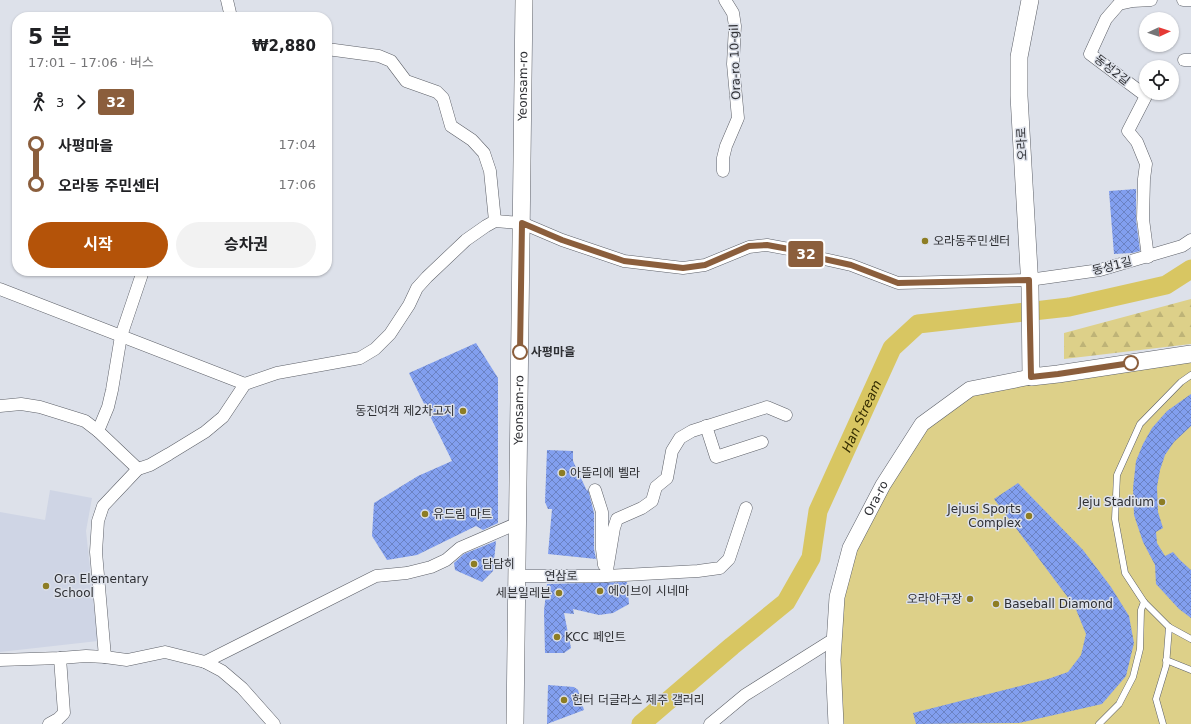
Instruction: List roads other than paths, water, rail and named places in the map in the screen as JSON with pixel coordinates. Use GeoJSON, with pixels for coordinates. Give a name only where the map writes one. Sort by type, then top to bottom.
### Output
{"type":"FeatureCollection","features":[{"type":"Feature","properties":{"kind":"main road","name":"Yeonsam-ro"},"geometry":{"type":"LineString","coordinates":[[515,724],[524,0]]}},
{"type":"Feature","properties":{"kind":"main road","name":"오라로"},"geometry":{"type":"LineString","coordinates":[[1030,0],[1019,57],[1029,284],[1031,377]]}},
{"type":"Feature","properties":{"kind":"main road"},"geometry":{"type":"LineString","coordinates":[[1031,377],[1191,354]]}},
{"type":"Feature","properties":{"kind":"street"},"geometry":{"type":"LineString","coordinates":[[227,0],[229,12]]}},
{"type":"Feature","properties":{"kind":"street","name":"Ora-ro 10-gil"},"geometry":{"type":"LineString","coordinates":[[723,171],[724,152],[738,118],[733,64],[735,26],[733,13],[725,0]]}},
{"type":"Feature","properties":{"kind":"street","name":"동성2길"},"geometry":{"type":"LineString","coordinates":[[1148,257],[1143,219],[1146,164],[1137,142],[1128,131],[1146,96],[1090,54],[1106,19],[1119,4],[1133,1],[1151,0]]}},
{"type":"Feature","properties":{"kind":"street"},"geometry":{"type":"LineString","coordinates":[[1183,0],[1191,0]]}},
{"type":"Feature","properties":{"kind":"street"},"geometry":{"type":"LineString","coordinates":[[332,50],[380,56],[391,61],[406,81],[437,92],[443,98],[451,126],[472,140],[484,153],[490,171],[495,221]]}},
{"type":"Feature","properties":{"kind":"street"},"geometry":{"type":"LineString","coordinates":[[106,657],[96,552],[98,521],[103,506],[138,469],[169,454],[205,432],[223,417],[245,384],[277,373],[360,358],[374,349],[390,334],[409,305],[417,288],[427,277],[466,240],[495,221],[522,223],[562,240],[624,261],[646,264],[683,268],[705,265],[749,246],[767,245],[794,250],[815,257],[851,265],[898,283],[1029,284]]}},
{"type":"Feature","properties":{"kind":"street","name":"동성1길"},"geometry":{"type":"LineString","coordinates":[[1029,284],[1100,270],[1148,257],[1182,246],[1191,240]]}},
{"type":"Feature","properties":{"kind":"street"},"geometry":{"type":"LineString","coordinates":[[98,430],[108,407],[121,336],[141,276]]}},
{"type":"Feature","properties":{"kind":"street"},"geometry":{"type":"LineString","coordinates":[[0,289],[245,384]]}},
{"type":"Feature","properties":{"kind":"street","name":"Ora-ro"},"geometry":{"type":"LineString","coordinates":[[836,724],[833,660],[837,597],[850,548],[883,485],[922,424],[970,389],[1031,377]]}},
{"type":"Feature","properties":{"kind":"street"},"geometry":{"type":"LineString","coordinates":[[0,406],[20,404],[40,406],[85,421],[98,430],[138,469]]}},
{"type":"Feature","properties":{"kind":"street"},"geometry":{"type":"LineString","coordinates":[[606,576],[614,528],[617,519],[642,508],[652,501],[656,487],[667,478],[672,451],[680,438],[692,430],[768,407],[786,414]]}},
{"type":"Feature","properties":{"kind":"street"},"geometry":{"type":"LineString","coordinates":[[706,426],[716,457],[762,442]]}},
{"type":"Feature","properties":{"kind":"street"},"geometry":{"type":"LineString","coordinates":[[595,490],[602,512],[602,549],[606,576]]}},
{"type":"Feature","properties":{"kind":"street","name":"연삼로"},"geometry":{"type":"LineString","coordinates":[[517,576],[606,576],[698,571],[720,568],[729,559],[746,508]]}},
{"type":"Feature","properties":{"kind":"street"},"geometry":{"type":"LineString","coordinates":[[205,662],[376,576],[407,573],[431,567],[446,560],[460,548],[518,523]]}},
{"type":"Feature","properties":{"kind":"street"},"geometry":{"type":"LineString","coordinates":[[710,724],[745,695],[834,639]]}},
{"type":"Feature","properties":{"kind":"street"},"geometry":{"type":"LineString","coordinates":[[0,660],[86,656],[127,660],[166,652],[205,662],[222,671],[242,688],[274,724]]}},
{"type":"Feature","properties":{"kind":"street"},"geometry":{"type":"LineString","coordinates":[[49,724],[58,719],[64,713],[60,658]]}},
{"type":"Feature","properties":{"kind":"lane"},"geometry":{"type":"LineString","coordinates":[[1191,375],[1181,382],[1140,424],[1117,474],[1115,519],[1125,574],[1144,602],[1169,627],[1191,638]]}},
{"type":"Feature","properties":{"kind":"lane"},"geometry":{"type":"LineString","coordinates":[[1099,724],[1119,704],[1133,677],[1140,649],[1141,610],[1144,602]]}},
{"type":"Feature","properties":{"kind":"lane"},"geometry":{"type":"LineString","coordinates":[[1163,724],[1156,699],[1166,660],[1169,627]]}},
{"type":"Feature","properties":{"kind":"lane"},"geometry":{"type":"LineString","coordinates":[[1166,660],[1191,670]]}},
{"type":"Feature","properties":{"kind":"waterway","name":"Han Stream"},"geometry":{"type":"LineString","coordinates":[[641,724],[786,602],[811,558],[818,511],[892,348],[918,324],[1069,307],[1166,285],[1191,269]]}},
{"type":"Feature","properties":{"kind":"place","name":"오라동주민센터"},"geometry":{"type":"Point","coordinates":[925,241]}},
{"type":"Feature","properties":{"kind":"place","name":"사평마을"},"geometry":{"type":"Point","coordinates":[520,352]}},
{"type":"Feature","properties":{"kind":"place","name":"동진여객 제2차고지"},"geometry":{"type":"Point","coordinates":[463,411]}},
{"type":"Feature","properties":{"kind":"place","name":"아뜰리에 벨라"},"geometry":{"type":"Point","coordinates":[562,473]}},
{"type":"Feature","properties":{"kind":"place","name":"Jeju Stadium"},"geometry":{"type":"Point","coordinates":[1162,502]}},
{"type":"Feature","properties":{"kind":"place","name":"유드림 마트"},"geometry":{"type":"Point","coordinates":[425,514]}},
{"type":"Feature","properties":{"kind":"place","name":"Jejusi Sports Complex"},"geometry":{"type":"Point","coordinates":[1029,516]}},
{"type":"Feature","properties":{"kind":"place","name":"담담히"},"geometry":{"type":"Point","coordinates":[474,564]}},
{"type":"Feature","properties":{"kind":"place","name":"Ora Elementary School"},"geometry":{"type":"Point","coordinates":[46,586]}},
{"type":"Feature","properties":{"kind":"place","name":"에이브이 시네마"},"geometry":{"type":"Point","coordinates":[600,591]}},
{"type":"Feature","properties":{"kind":"place","name":"세븐일레븐"},"geometry":{"type":"Point","coordinates":[559,593]}},
{"type":"Feature","properties":{"kind":"place","name":"오라야구장"},"geometry":{"type":"Point","coordinates":[970,599]}},
{"type":"Feature","properties":{"kind":"place","name":"Baseball Diamond"},"geometry":{"type":"Point","coordinates":[996,604]}},
{"type":"Feature","properties":{"kind":"place","name":"KCC 페인트"},"geometry":{"type":"Point","coordinates":[557,637]}},
{"type":"Feature","properties":{"kind":"place","name":"헌터 더글라스 제주 갤러리"},"geometry":{"type":"Point","coordinates":[564,700]}}]}
